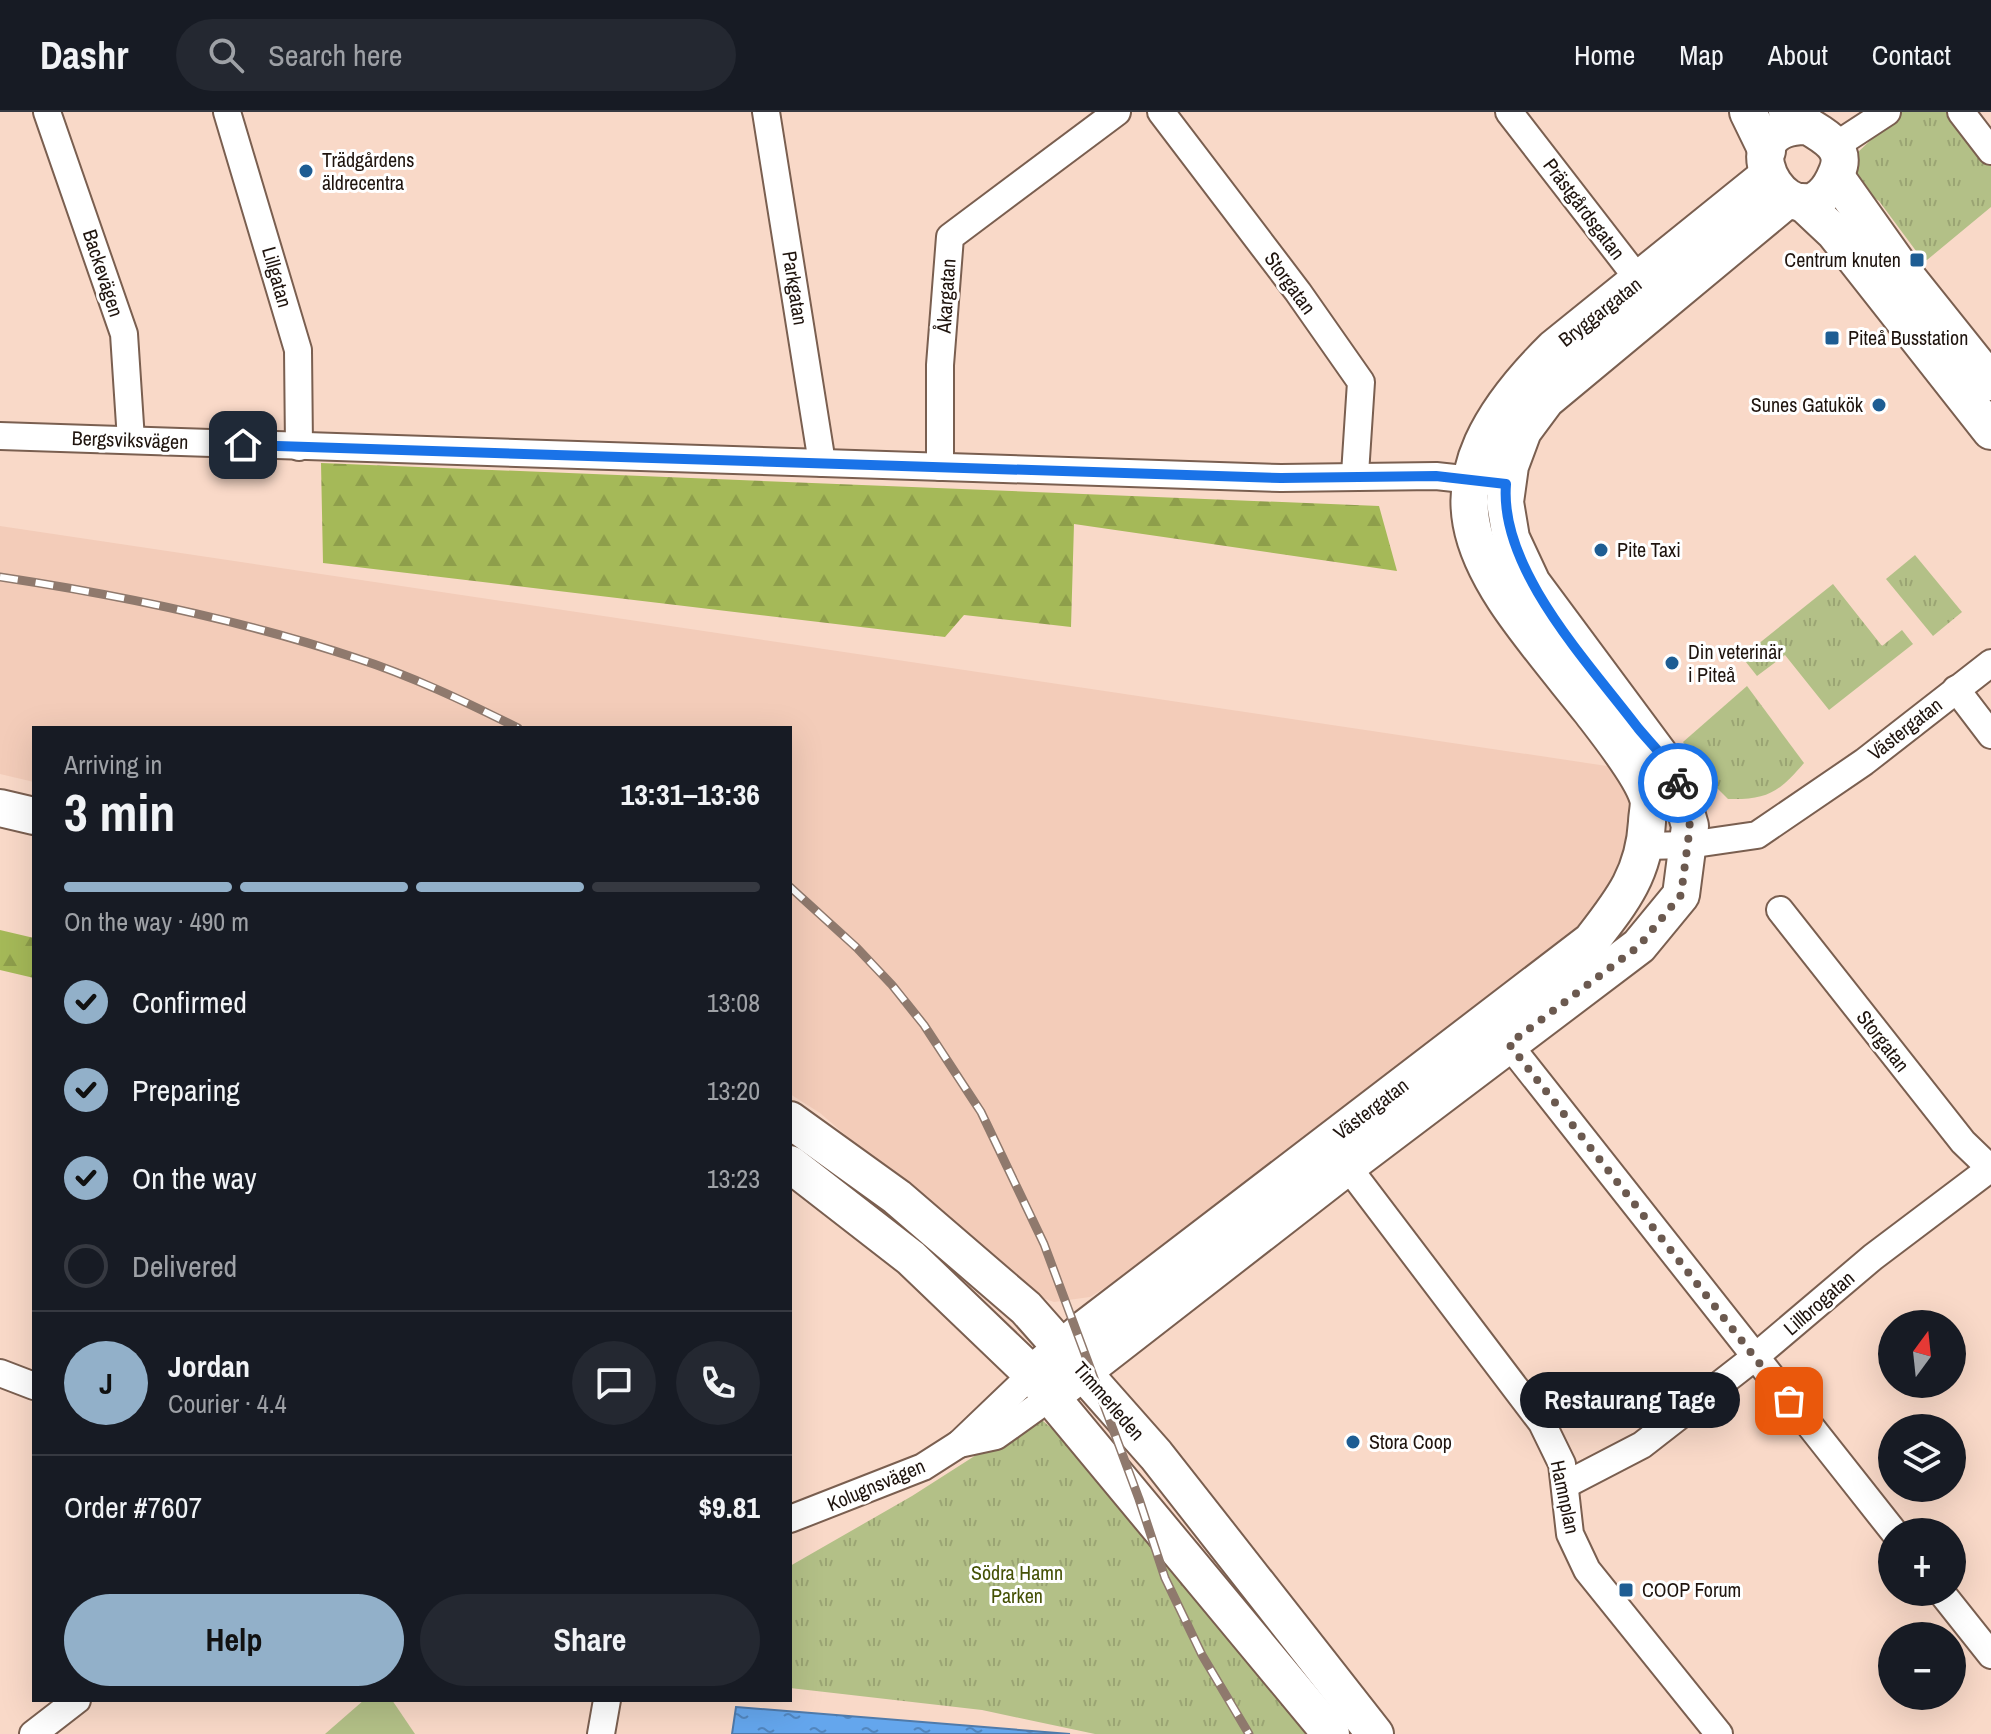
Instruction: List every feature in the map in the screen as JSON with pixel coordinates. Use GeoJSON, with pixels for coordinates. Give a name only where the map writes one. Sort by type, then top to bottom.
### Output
{"type":"FeatureCollection","features":[{"type":"Feature","properties":{"kind":"street","name":"Backevägen"},"geometry":{"type":"LineString","coordinates":[[47,112],[124,334],[131,440]]}},
{"type":"Feature","properties":{"kind":"street","name":"Lillgatan"},"geometry":{"type":"LineString","coordinates":[[227,112],[298,350],[299,447]]}},
{"type":"Feature","properties":{"kind":"street","name":"Parkgatan"},"geometry":{"type":"LineString","coordinates":[[766,112],[822,463]]}},
{"type":"Feature","properties":{"kind":"street","name":"Åkargatan"},"geometry":{"type":"LineString","coordinates":[[940,467],[940,365],[950,237],[1117,112]]}},
{"type":"Feature","properties":{"kind":"street","name":"Storgatan"},"geometry":{"type":"LineString","coordinates":[[1161,112],[1298,292],[1361,382],[1355,474]]}},
{"type":"Feature","properties":{"kind":"street","name":"Prästgårdsgatan"},"geometry":{"type":"LineString","coordinates":[[1509,112],[1649,293]]}},
{"type":"Feature","properties":{"kind":"street"},"geometry":{"type":"LineString","coordinates":[[1748,112],[1781,182],[1835,233],[1991,431]]}},
{"type":"Feature","properties":{"kind":"street"},"geometry":{"type":"LineString","coordinates":[[1781,182],[1825,192],[1835,161],[1887,112]]}},
{"type":"Feature","properties":{"kind":"street"},"geometry":{"type":"LineString","coordinates":[[1961,112],[1991,151]]}},
{"type":"Feature","properties":{"kind":"street"},"geometry":{"type":"LineString","coordinates":[[1781,182],[1785,131],[1796,119],[1821,132],[1835,161],[1907,277],[1991,382]]}},
{"type":"Feature","properties":{"kind":"street","name":"Bryggargatan"},"geometry":{"type":"LineString","coordinates":[[1494,485],[1484,440],[1529,372],[1554,348],[1649,293],[1781,182]]}},
{"type":"Feature","properties":{"kind":"street","name":"Bergsviksvägen"},"geometry":{"type":"LineString","coordinates":[[0,436],[1281,478],[1355,474],[1494,485]]}},
{"type":"Feature","properties":{"kind":"street"},"geometry":{"type":"LineString","coordinates":[[1494,485],[1511,538],[1532,583],[1676,777],[1690,826],[1688,845]]}},
{"type":"Feature","properties":{"kind":"street"},"geometry":{"type":"LineString","coordinates":[[1494,485],[1472,533],[1483,564],[1503,601],[1615,743],[1648,799],[1645,846]]}},
{"type":"Feature","properties":{"kind":"street","name":"Västergatan"},"geometry":{"type":"LineString","coordinates":[[1499,1032],[1591,941],[1631,889],[1645,846],[1688,845],[1757,835],[1808,802],[1991,663]]}},
{"type":"Feature","properties":{"kind":"street"},"geometry":{"type":"LineString","coordinates":[[1956,689],[1991,735]]}},
{"type":"Feature","properties":{"kind":"street"},"geometry":{"type":"LineString","coordinates":[[0,808],[32,816]]}},
{"type":"Feature","properties":{"kind":"street","name":"Västergatan"},"geometry":{"type":"LineString","coordinates":[[1042,1385],[1499,1032],[1639,946],[1681,895],[1688,845]]}},
{"type":"Feature","properties":{"kind":"street","name":"Storgatan"},"geometry":{"type":"LineString","coordinates":[[1780,910],[1963,1142],[1991,1169]]}},
{"type":"Feature","properties":{"kind":"street"},"geometry":{"type":"LineString","coordinates":[[1499,1032],[1883,1518]]}},
{"type":"Feature","properties":{"kind":"street","name":"Timmerleden"},"geometry":{"type":"LineString","coordinates":[[792,1121],[843,1155],[980,1266],[1074,1359],[1220,1534],[1375,1734]]}},
{"type":"Feature","properties":{"kind":"street","name":"Hamnplan"},"geometry":{"type":"LineString","coordinates":[[1338,1154],[1542,1423],[1562,1464],[1570,1534],[1587,1570],[1719,1734]]}},
{"type":"Feature","properties":{"kind":"street","name":"Timmerleden"},"geometry":{"type":"LineString","coordinates":[[792,1166],[911,1258],[1042,1385],[1331,1734]]}},
{"type":"Feature","properties":{"kind":"street","name":"Lillbrogatan"},"geometry":{"type":"LineString","coordinates":[[1565,1485],[1642,1445],[1755,1357],[1873,1257],[1991,1169]]}},
{"type":"Feature","properties":{"kind":"street"},"geometry":{"type":"LineString","coordinates":[[0,1373],[32,1385]]}},
{"type":"Feature","properties":{"kind":"street","name":"Kolugnsvägen"},"geometry":{"type":"LineString","coordinates":[[792,1518],[923,1467],[1042,1385]]}},
{"type":"Feature","properties":{"kind":"street"},"geometry":{"type":"LineString","coordinates":[[1952,1606],[1991,1655]]}},
{"type":"Feature","properties":{"kind":"street"},"geometry":{"type":"LineString","coordinates":[[33,1734],[74,1702]]}},
{"type":"Feature","properties":{"kind":"street"},"geometry":{"type":"LineString","coordinates":[[601,1734],[607,1702]]}},
{"type":"Feature","properties":{"kind":"shaded area"},"geometry":{"type":"Polygon","coordinates":[[[0,526],[1627,769],[1635,847],[1587,925],[1135,1269],[1090,1297],[1054,1302],[1028,1293],[820,1113],[792,1095],[792,726],[32,726],[32,782],[0,774],[0,526]]]}},
{"type":"Feature","properties":{"kind":"green space"},"geometry":{"type":"Polygon","coordinates":[[[1900,112],[1953,112],[1991,157],[1991,207],[1927,260],[1922,259],[1879,201],[1866,192],[1856,172],[1855,155],[1900,112]]]}},
{"type":"Feature","properties":{"kind":"green space"},"geometry":{"type":"Polygon","coordinates":[[[321,463],[1379,506],[1397,571],[1074,524],[1071,627],[964,615],[945,637],[323,563],[321,463]]]}},
{"type":"Feature","properties":{"kind":"green space"},"geometry":{"type":"Polygon","coordinates":[[[1915,555],[1962,612],[1933,636],[1886,579],[1915,555]]]}},
{"type":"Feature","properties":{"kind":"green space"},"geometry":{"type":"Polygon","coordinates":[[[1833,584],[1882,646],[1902,630],[1913,644],[1829,710],[1785,655],[1757,676],[1742,657],[1833,584]]]}},
{"type":"Feature","properties":{"kind":"green space"},"geometry":{"type":"Polygon","coordinates":[[[1747,686],[1804,763],[1772,792],[1753,798],[1728,799],[1712,783],[1683,742],[1747,686]]]}},
{"type":"Feature","properties":{"kind":"green space"},"geometry":{"type":"Polygon","coordinates":[[[0,930],[32,938],[32,978],[0,970],[0,930]]]}},
{"type":"Feature","properties":{"kind":"green space","name":"Södra Hamn Parken"},"geometry":{"type":"Polygon","coordinates":[[[1037,1416],[1066,1440],[1311,1734],[1095,1734],[982,1710],[792,1688],[792,1565],[912,1496],[1037,1416]]]}},
{"type":"Feature","properties":{"kind":"green space"},"geometry":{"type":"Polygon","coordinates":[[[362,1702],[393,1702],[415,1734],[325,1734],[362,1702]]]}},
{"type":"Feature","properties":{"kind":"water"},"geometry":{"type":"Polygon","coordinates":[[[736,1707],[1070,1734],[732,1734],[736,1707]]]}},
{"type":"Feature","properties":{"kind":"railway"},"geometry":{"type":"LineString","coordinates":[[0,577],[180,610],[313,644],[418,681],[514,726]]}},
{"type":"Feature","properties":{"kind":"railway"},"geometry":{"type":"LineString","coordinates":[[792,889],[857,948],[892,985],[924,1025],[981,1112],[1044,1244],[1139,1499],[1165,1578],[1202,1655],[1249,1734]]}},
{"type":"Feature","properties":{"kind":"way so far"},"geometry":{"type":"LineString","coordinates":[[1678,783],[1690,826],[1681,895],[1639,946],[1509,1044],[1789,1401]]}},
{"type":"Feature","properties":{"kind":"place","name":"Trädgårdens äldrecentra"},"geometry":{"type":"Point","coordinates":[306,171]}},
{"type":"Feature","properties":{"kind":"place","name":"Centrum knuten"},"geometry":{"type":"Point","coordinates":[1917,260]}},
{"type":"Feature","properties":{"kind":"place","name":"Piteå Busstation"},"geometry":{"type":"Point","coordinates":[1832,338]}},
{"type":"Feature","properties":{"kind":"place","name":"Sunes Gatukök"},"geometry":{"type":"Point","coordinates":[1879,405]}},
{"type":"Feature","properties":{"kind":"place","name":"Pite Taxi"},"geometry":{"type":"Point","coordinates":[1601,550]}},
{"type":"Feature","properties":{"kind":"place","name":"Din veterinär i Piteå"},"geometry":{"type":"Point","coordinates":[1672,663]}},
{"type":"Feature","properties":{"kind":"place","name":"Restaurang Tage"},"geometry":{"type":"Point","coordinates":[1789,1401]}},
{"type":"Feature","properties":{"kind":"place","name":"Stora Coop"},"geometry":{"type":"Point","coordinates":[1353,1442]}},
{"type":"Feature","properties":{"kind":"place","name":"COOP Forum"},"geometry":{"type":"Point","coordinates":[1626,1590]}},
{"type":"Feature","properties":{"kind":"route"},"geometry":{"type":"LineString","coordinates":[[243,445],[1281,478],[1355,474],[1436,476],[1506,484],[1506,520],[1518,557],[1532,583],[1678,783]]}}]}
